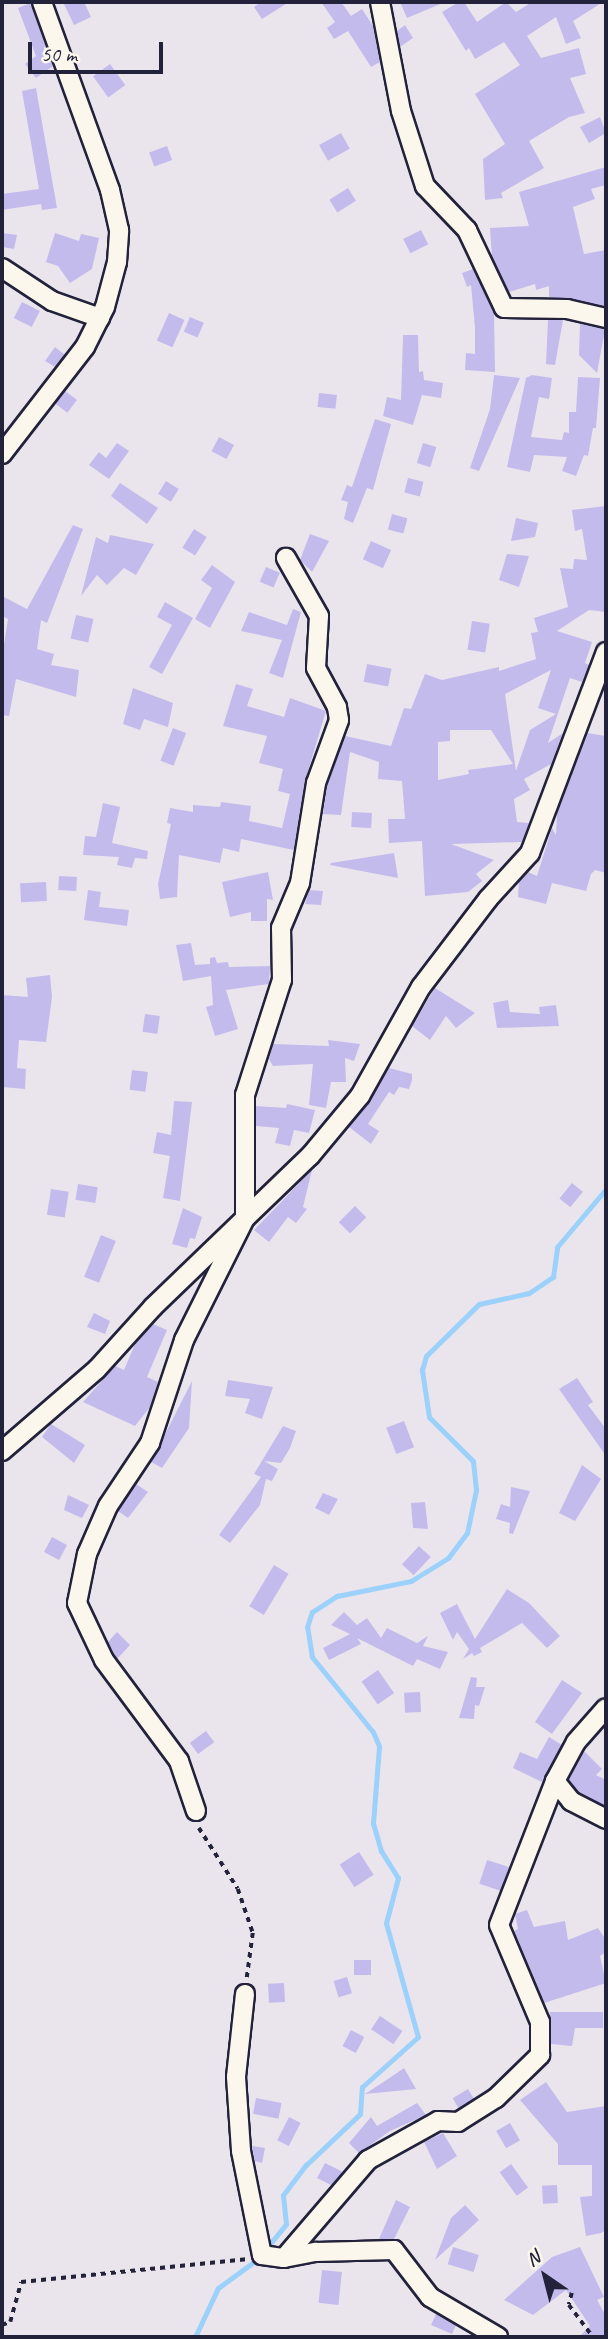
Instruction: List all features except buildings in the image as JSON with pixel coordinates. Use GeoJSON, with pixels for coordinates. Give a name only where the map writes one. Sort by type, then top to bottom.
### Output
{"type":"FeatureCollection","features":[{"type":"Feature","properties":{"kind":"street"},"geometry":{"type":"LineString","coordinates":[[3,449],[85,347],[100,318],[117,262],[119,230],[89,126],[43,2]]}},
{"type":"Feature","properties":{"kind":"street"},"geometry":{"type":"LineString","coordinates":[[380,2],[401,111],[425,186],[467,230],[504,308],[567,309],[606,318]]}},
{"type":"Feature","properties":{"kind":"street"},"geometry":{"type":"LineString","coordinates":[[2,268],[52,301],[100,318]]}},
{"type":"Feature","properties":{"kind":"street"},"geometry":{"type":"LineString","coordinates":[[196,1811],[179,1760],[104,1660],[77,1603],[87,1555],[108,1506],[150,1443],[184,1340],[245,1218],[245,1095],[282,980],[281,929],[300,883],[316,783],[339,720],[337,706],[316,668],[318,616],[286,558]]}},
{"type":"Feature","properties":{"kind":"street"},"geometry":{"type":"LineString","coordinates":[[2,1451],[97,1369],[245,1218],[310,1156],[360,1096],[421,987],[488,899],[530,853],[606,652]]}},
{"type":"Feature","properties":{"kind":"street"},"geometry":{"type":"LineString","coordinates":[[284,2258],[368,2160],[438,2122],[458,2122],[487,2104],[540,2055],[540,2022],[499,1925],[555,1781],[576,1742],[606,1709]]}},
{"type":"Feature","properties":{"kind":"street"},"geometry":{"type":"LineString","coordinates":[[555,1781],[571,1801],[606,1819]]}},
{"type":"Feature","properties":{"kind":"street"},"geometry":{"type":"LineString","coordinates":[[244,1993],[236,2077],[240,2139],[262,2255],[284,2258],[316,2252],[394,2250],[430,2297],[498,2337]]}},
{"type":"Feature","properties":{"kind":"path"},"geometry":{"type":"LineString","coordinates":[[196,1811],[200,1833],[238,1889],[253,1933],[244,1993]]}},
{"type":"Feature","properties":{"kind":"path"},"geometry":{"type":"LineString","coordinates":[[2,2325],[10,2322],[21,2282],[224,2263],[262,2255]]}},
{"type":"Feature","properties":{"kind":"path"},"geometry":{"type":"LineString","coordinates":[[572,2293],[569,2305],[593,2337]]}},
{"type":"Feature","properties":{"kind":"waterway"},"geometry":{"type":"LineString","coordinates":[[265,2250],[286,2224],[283,2195],[306,2165],[360,2114],[362,2087],[418,2037],[386,1923],[398,1878],[381,1851],[373,1823],[379,1746],[373,1732],[312,1657],[307,1627],[312,1612],[337,1596],[411,1581],[448,1558],[467,1533],[476,1490],[473,1461],[429,1417],[422,1370],[426,1356],[479,1304],[529,1293],[553,1277],[557,1247],[606,1189]]}},
{"type":"Feature","properties":{"kind":"waterway"},"geometry":{"type":"LineString","coordinates":[[195,2337],[218,2288],[259,2258]]}}]}
